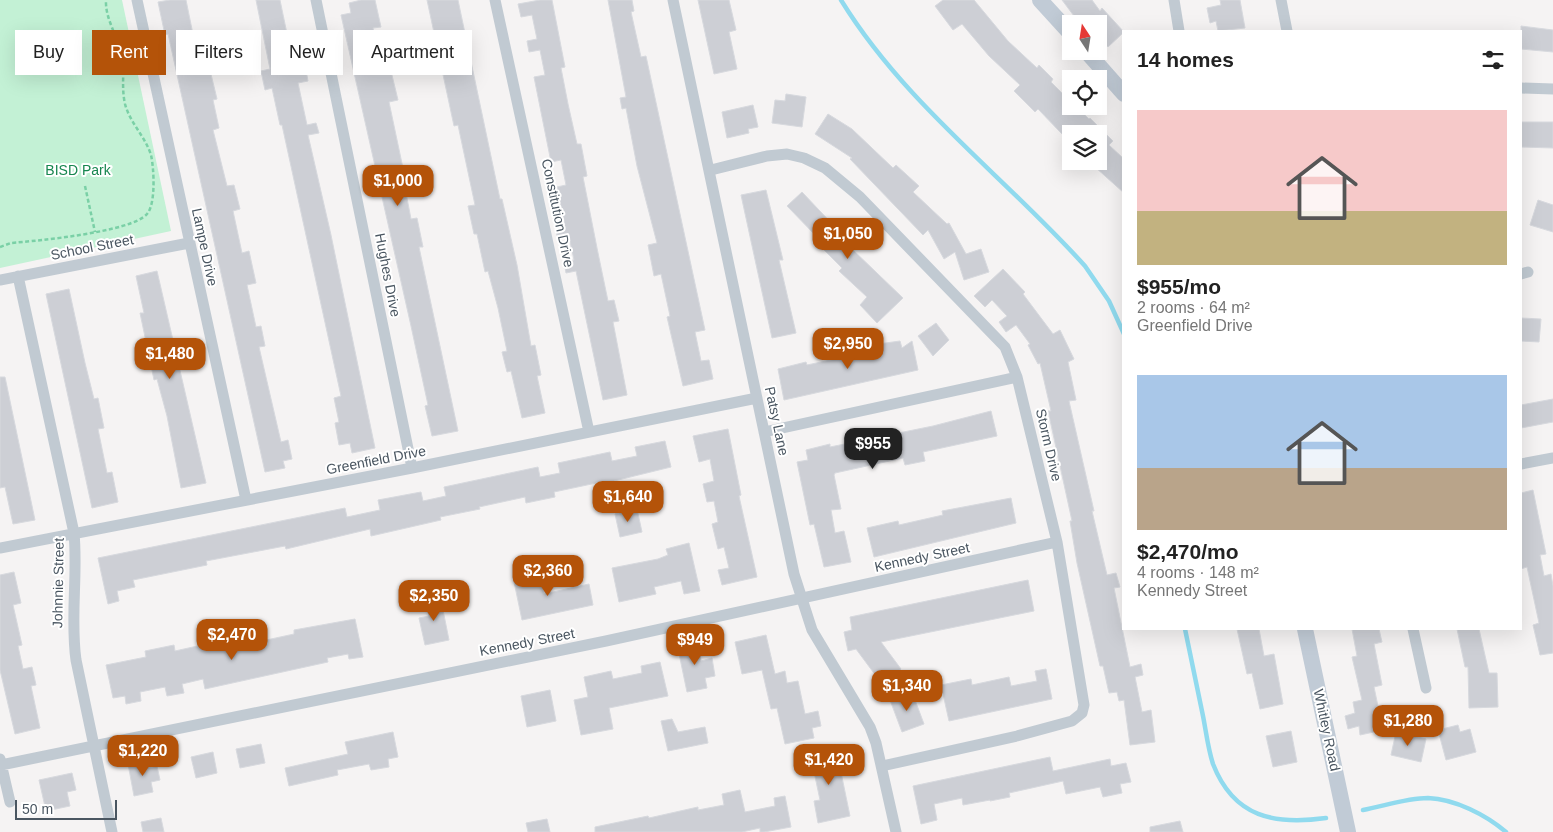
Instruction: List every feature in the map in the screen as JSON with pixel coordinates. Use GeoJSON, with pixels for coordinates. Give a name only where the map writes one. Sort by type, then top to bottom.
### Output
{"type":"FeatureCollection","features":[{"type":"Feature","properties":{"kind":"street","name":"Lampe Drive"},"geometry":{"type":"LineString","coordinates":[[137,0],[246,500]]}},
{"type":"Feature","properties":{"kind":"street","name":"Hughes Drive"},"geometry":{"type":"LineString","coordinates":[[316,0],[412,468]]}},
{"type":"Feature","properties":{"kind":"street","name":"Constitution Drive"},"geometry":{"type":"LineString","coordinates":[[495,0],[589,432]]}},
{"type":"Feature","properties":{"kind":"street","name":"Patsy Lane"},"geometry":{"type":"LineString","coordinates":[[673,0],[711,170],[794,574],[812,630],[870,727],[882,766],[896,832]]}},
{"type":"Feature","properties":{"kind":"street"},"geometry":{"type":"LineString","coordinates":[[1040,0],[1062,24]]}},
{"type":"Feature","properties":{"kind":"street"},"geometry":{"type":"LineString","coordinates":[[1174,0],[1179,30]]}},
{"type":"Feature","properties":{"kind":"street"},"geometry":{"type":"LineString","coordinates":[[1281,0],[1287,30]]}},
{"type":"Feature","properties":{"kind":"street"},"geometry":{"type":"LineString","coordinates":[[1094,60],[1122,92]]}},
{"type":"Feature","properties":{"kind":"street"},"geometry":{"type":"LineString","coordinates":[[1522,88],[1553,89]]}},
{"type":"Feature","properties":{"kind":"street","name":"Storm Drive"},"geometry":{"type":"LineString","coordinates":[[711,170],[767,156],[786,154],[804,158],[824,168],[860,197],[1005,347],[1017,377],[1057,542],[1084,705],[1082,713],[1072,720],[1018,736],[882,766]]}},
{"type":"Feature","properties":{"kind":"street","name":"School Street"},"geometry":{"type":"LineString","coordinates":[[0,280],[189,244]]}},
{"type":"Feature","properties":{"kind":"street","name":"Johnnie Street"},"geometry":{"type":"LineString","coordinates":[[18,276],[74,533],[76,556],[73,638],[112,832]]}},
{"type":"Feature","properties":{"kind":"street"},"geometry":{"type":"LineString","coordinates":[[764,432],[1017,377]]}},
{"type":"Feature","properties":{"kind":"street","name":"Greenfield Drive"},"geometry":{"type":"LineString","coordinates":[[0,548],[412,468],[757,398]]}},
{"type":"Feature","properties":{"kind":"street"},"geometry":{"type":"LineString","coordinates":[[1522,464],[1553,458]]}},
{"type":"Feature","properties":{"kind":"street","name":"Kennedy Street"},"geometry":{"type":"LineString","coordinates":[[1,762],[95,745],[606,641],[1057,542]]}},
{"type":"Feature","properties":{"kind":"street","name":"Whitley Road"},"geometry":{"type":"LineString","coordinates":[[1305,630],[1347,830]]}},
{"type":"Feature","properties":{"kind":"street"},"geometry":{"type":"LineString","coordinates":[[1413,630],[1426,688]]}},
{"type":"Feature","properties":{"kind":"street"},"geometry":{"type":"LineString","coordinates":[[1,762],[10,802]]}},
{"type":"Feature","properties":{"kind":"path"},"geometry":{"type":"LineString","coordinates":[[0,247],[95,232],[138,221],[151,208],[153,198],[151,156],[125,104],[122,85],[122,56],[110,22],[106,0]]}},
{"type":"Feature","properties":{"kind":"path"},"geometry":{"type":"LineString","coordinates":[[84,186],[95,232]]}},
{"type":"Feature","properties":{"kind":"green space","name":"BISD Park"},"geometry":{"type":"Polygon","coordinates":[[[0,0],[122,0],[128,30],[92,30],[92,75],[138,75],[171,231],[0,268],[0,0]]]}},
{"type":"Feature","properties":{"kind":"building"},"geometry":{"type":"Polygon","coordinates":[[[186,0],[192,30],[176,30],[176,70],[168,34],[166,35],[166,30],[164,30],[158,2],[186,0]]]}},
{"type":"Feature","properties":{"kind":"building"},"geometry":{"type":"Polygon","coordinates":[[[256,0],[280,0],[286,30],[271,30],[271,75],[307,75],[308,81],[298,83],[307,125],[316,123],[319,133],[308,135],[331,235],[375,448],[352,453],[350,443],[339,445],[335,423],[339,422],[334,398],[341,396],[282,125],[280,125],[272,88],[265,90],[261,71],[270,69],[256,0]]]}},
{"type":"Feature","properties":{"kind":"building"},"geometry":{"type":"Polygon","coordinates":[[[361,0],[375,0],[381,27],[373,28],[373,30],[353,30],[353,68],[341,15],[351,13],[349,3],[361,0]]]}},
{"type":"Feature","properties":{"kind":"building"},"geometry":{"type":"Polygon","coordinates":[[[427,0],[458,0],[464,30],[433,30],[427,0]]]}},
{"type":"Feature","properties":{"kind":"building"},"geometry":{"type":"Polygon","coordinates":[[[552,0],[565,67],[561,68],[577,144],[581,144],[587,176],[583,177],[608,301],[614,300],[619,321],[613,322],[627,395],[603,400],[576,271],[566,273],[564,262],[574,260],[569,237],[558,240],[555,227],[565,225],[557,187],[566,185],[561,160],[551,162],[534,77],[545,75],[540,50],[529,52],[527,41],[537,39],[532,15],[521,17],[518,4],[552,0]]]}},
{"type":"Feature","properties":{"kind":"building"},"geometry":{"type":"Polygon","coordinates":[[[608,0],[632,0],[634,11],[631,12],[641,57],[646,56],[705,330],[695,332],[701,361],[709,360],[713,379],[683,386],[667,317],[670,316],[661,274],[654,276],[648,245],[657,243],[637,166],[626,108],[622,109],[620,98],[626,97],[608,0]]]}},
{"type":"Feature","properties":{"kind":"building"},"geometry":{"type":"Polygon","coordinates":[[[698,0],[729,0],[736,30],[729,32],[737,69],[714,74],[698,0]]]}},
{"type":"Feature","properties":{"kind":"building"},"geometry":{"type":"Polygon","coordinates":[[[943,0],[974,0],[1008,41],[1037,68],[1039,65],[1053,79],[1051,82],[1062,93],[1062,115],[1085,115],[1097,125],[1062,125],[1062,134],[1038,109],[1035,112],[1014,91],[1020,85],[989,56],[962,24],[953,30],[935,6],[943,0]]]}},
{"type":"Feature","properties":{"kind":"building"},"geometry":{"type":"Polygon","coordinates":[[[1062,0],[1092,0],[1100,11],[1102,8],[1122,30],[1122,34],[1108,47],[1108,15],[1073,15],[1062,0]]]}},
{"type":"Feature","properties":{"kind":"building"},"geometry":{"type":"Polygon","coordinates":[[[1220,0],[1240,0],[1245,28],[1218,30],[1216,21],[1210,23],[1207,8],[1221,5],[1220,0]]]}},
{"type":"Feature","properties":{"kind":"building"},"geometry":{"type":"Polygon","coordinates":[[[1521,26],[1553,30],[1553,52],[1522,49],[1521,26]]]}},
{"type":"Feature","properties":{"kind":"building"},"geometry":{"type":"Polygon","coordinates":[[[472,66],[500,199],[502,199],[517,265],[531,346],[535,345],[541,375],[537,376],[545,413],[522,418],[511,371],[507,372],[502,352],[507,351],[498,308],[488,271],[485,272],[477,234],[474,234],[468,206],[475,205],[458,125],[454,126],[443,75],[472,75],[472,66]]]}},
{"type":"Feature","properties":{"kind":"building"},"geometry":{"type":"Polygon","coordinates":[[[177,75],[211,75],[217,99],[213,100],[219,128],[213,130],[227,186],[234,185],[240,209],[233,211],[242,253],[249,251],[256,283],[247,285],[256,327],[261,326],[265,346],[259,347],[281,442],[288,440],[292,459],[283,461],[285,468],[265,472],[177,75]]]}},
{"type":"Feature","properties":{"kind":"building"},"geometry":{"type":"Polygon","coordinates":[[[355,75],[392,75],[398,100],[389,102],[408,192],[406,193],[411,219],[417,218],[423,247],[419,247],[458,431],[432,436],[425,406],[428,405],[355,75]]]}},
{"type":"Feature","properties":{"kind":"building"},"geometry":{"type":"Polygon","coordinates":[[[786,94],[806,97],[802,127],[772,123],[775,100],[785,101],[786,94]]]}},
{"type":"Feature","properties":{"kind":"building"},"geometry":{"type":"Polygon","coordinates":[[[753,105],[758,127],[748,129],[749,133],[727,138],[722,112],[753,105]]]}},
{"type":"Feature","properties":{"kind":"building"},"geometry":{"type":"Polygon","coordinates":[[[828,114],[852,129],[893,168],[896,165],[919,186],[913,192],[947,224],[949,223],[966,254],[981,249],[989,272],[964,280],[955,252],[944,259],[928,230],[923,235],[850,159],[852,158],[815,134],[828,114]]]}},
{"type":"Feature","properties":{"kind":"building"},"geometry":{"type":"Polygon","coordinates":[[[1522,122],[1553,122],[1553,148],[1522,147],[1522,122]]]}},
{"type":"Feature","properties":{"kind":"building"},"geometry":{"type":"Polygon","coordinates":[[[1107,135],[1113,141],[1109,145],[1122,157],[1122,191],[1098,170],[1107,170],[1107,135]]]}},
{"type":"Feature","properties":{"kind":"building"},"geometry":{"type":"Polygon","coordinates":[[[766,190],[783,260],[779,260],[796,333],[772,338],[741,195],[766,190]]]}},
{"type":"Feature","properties":{"kind":"building"},"geometry":{"type":"Polygon","coordinates":[[[802,192],[853,246],[851,248],[903,298],[877,323],[860,305],[867,297],[839,271],[842,268],[816,242],[819,239],[787,206],[802,192]]]}},
{"type":"Feature","properties":{"kind":"building"},"geometry":{"type":"Polygon","coordinates":[[[1538,200],[1553,205],[1553,232],[1530,225],[1538,200]]]}},
{"type":"Feature","properties":{"kind":"building"},"geometry":{"type":"Polygon","coordinates":[[[1003,269],[1025,292],[1023,294],[1053,334],[1060,330],[1074,359],[1068,362],[1076,400],[1069,401],[1094,511],[1092,511],[1107,575],[1116,573],[1120,587],[1114,588],[1130,667],[1141,664],[1143,675],[1135,677],[1142,712],[1151,710],[1155,742],[1130,745],[1124,700],[1119,701],[1117,692],[1109,693],[1103,666],[1100,666],[1077,563],[1070,521],[1072,521],[1048,411],[1051,411],[1040,363],[1038,364],[1028,345],[1030,344],[1016,325],[1006,332],[999,322],[1007,316],[992,300],[985,307],[974,296],[1003,269]]]}},
{"type":"Feature","properties":{"kind":"building"},"geometry":{"type":"Polygon","coordinates":[[[157,271],[206,483],[181,488],[167,416],[157,379],[154,380],[140,313],[144,313],[136,276],[157,271]]]}},
{"type":"Feature","properties":{"kind":"building"},"geometry":{"type":"Polygon","coordinates":[[[69,289],[94,399],[98,398],[104,428],[98,429],[107,473],[112,472],[118,502],[92,508],[46,294],[69,289]]]}},
{"type":"Feature","properties":{"kind":"building"},"geometry":{"type":"Polygon","coordinates":[[[1522,318],[1541,319],[1539,342],[1522,341],[1522,318]]]}},
{"type":"Feature","properties":{"kind":"building"},"geometry":{"type":"Polygon","coordinates":[[[936,323],[949,340],[933,356],[918,336],[936,323]]]}},
{"type":"Feature","properties":{"kind":"building"},"geometry":{"type":"Polygon","coordinates":[[[900,341],[902,348],[912,341],[918,370],[784,400],[778,369],[806,362],[807,365],[859,354],[857,347],[900,341]]]}},
{"type":"Feature","properties":{"kind":"building"},"geometry":{"type":"Polygon","coordinates":[[[0,377],[5,377],[35,520],[13,524],[5,487],[0,488],[0,377]]]}},
{"type":"Feature","properties":{"kind":"building"},"geometry":{"type":"Polygon","coordinates":[[[1553,399],[1553,422],[1522,428],[1522,405],[1553,399]]]}},
{"type":"Feature","properties":{"kind":"building"},"geometry":{"type":"Polygon","coordinates":[[[991,411],[997,436],[923,452],[925,461],[905,465],[903,458],[835,473],[841,509],[831,510],[835,533],[844,531],[851,562],[824,567],[814,524],[810,525],[797,462],[808,460],[806,450],[830,444],[830,447],[933,426],[991,411]]]}},
{"type":"Feature","properties":{"kind":"building"},"geometry":{"type":"Polygon","coordinates":[[[728,429],[741,495],[739,496],[757,577],[722,585],[718,570],[729,568],[724,547],[718,549],[712,524],[718,522],[714,501],[707,502],[703,484],[714,481],[710,459],[699,462],[693,436],[728,429]]]}},
{"type":"Feature","properties":{"kind":"building"},"geometry":{"type":"Polygon","coordinates":[[[665,441],[671,467],[614,481],[616,489],[603,491],[601,482],[554,492],[555,497],[526,503],[525,497],[440,517],[441,520],[371,536],[370,529],[286,549],[285,546],[206,561],[207,565],[133,580],[135,587],[117,591],[119,601],[108,604],[98,558],[345,508],[347,517],[380,510],[378,500],[421,492],[423,501],[446,496],[444,487],[538,467],[540,477],[560,473],[558,463],[610,452],[612,461],[637,456],[635,447],[665,441]]]}},
{"type":"Feature","properties":{"kind":"building"},"geometry":{"type":"Polygon","coordinates":[[[1533,490],[1546,554],[1540,555],[1544,576],[1551,574],[1553,586],[1553,653],[1540,655],[1533,625],[1539,623],[1527,567],[1522,569],[1522,493],[1533,490]]]}},
{"type":"Feature","properties":{"kind":"building"},"geometry":{"type":"Polygon","coordinates":[[[1011,498],[1016,523],[874,557],[867,528],[898,521],[899,525],[943,515],[942,511],[1011,498]]]}},
{"type":"Feature","properties":{"kind":"building"},"geometry":{"type":"Polygon","coordinates":[[[637,509],[642,532],[620,537],[615,514],[637,509]]]}},
{"type":"Feature","properties":{"kind":"building"},"geometry":{"type":"Polygon","coordinates":[[[689,543],[700,591],[684,594],[681,581],[654,587],[656,594],[619,602],[612,568],[658,559],[668,555],[666,549],[689,543]]]}},
{"type":"Feature","properties":{"kind":"building"},"geometry":{"type":"Polygon","coordinates":[[[539,571],[544,594],[589,584],[593,605],[522,620],[513,577],[539,571]]]}},
{"type":"Feature","properties":{"kind":"building"},"geometry":{"type":"Polygon","coordinates":[[[14,572],[21,603],[13,605],[22,645],[18,646],[23,669],[32,667],[36,685],[31,686],[40,728],[15,734],[0,670],[0,575],[14,572]]]}},
{"type":"Feature","properties":{"kind":"building"},"geometry":{"type":"Polygon","coordinates":[[[1028,580],[1034,611],[881,642],[901,669],[882,684],[856,649],[848,651],[844,632],[852,630],[850,617],[1028,580]]]}},
{"type":"Feature","properties":{"kind":"building"},"geometry":{"type":"Polygon","coordinates":[[[440,595],[449,640],[425,645],[419,618],[429,616],[425,598],[440,595]]]}},
{"type":"Feature","properties":{"kind":"building"},"geometry":{"type":"Polygon","coordinates":[[[355,619],[363,657],[349,659],[348,654],[327,658],[328,662],[205,689],[203,679],[182,684],[184,693],[167,696],[165,687],[140,692],[141,701],[126,704],[125,696],[113,698],[106,665],[146,657],[145,651],[174,645],[175,651],[211,643],[211,646],[246,639],[248,644],[294,634],[294,630],[355,619]]]}},
{"type":"Feature","properties":{"kind":"building"},"geometry":{"type":"Polygon","coordinates":[[[1237,630],[1259,630],[1264,656],[1274,654],[1283,704],[1260,709],[1252,673],[1247,674],[1237,630]]]}},
{"type":"Feature","properties":{"kind":"building"},"geometry":{"type":"Polygon","coordinates":[[[1352,630],[1379,630],[1382,642],[1374,644],[1382,685],[1374,687],[1383,730],[1360,735],[1359,726],[1348,729],[1345,716],[1355,713],[1353,702],[1362,700],[1352,657],[1357,656],[1352,630]]]}},
{"type":"Feature","properties":{"kind":"building"},"geometry":{"type":"Polygon","coordinates":[[[1457,630],[1479,630],[1489,673],[1497,673],[1498,707],[1469,708],[1468,667],[1465,667],[1457,630]]]}},
{"type":"Feature","properties":{"kind":"building"},"geometry":{"type":"Polygon","coordinates":[[[766,635],[775,674],[785,671],[787,683],[798,681],[805,714],[818,711],[821,726],[812,728],[814,738],[785,744],[777,708],[771,709],[762,670],[742,674],[735,642],[766,635]]]}},
{"type":"Feature","properties":{"kind":"building"},"geometry":{"type":"Polygon","coordinates":[[[697,640],[701,661],[712,658],[715,676],[705,678],[707,688],[687,692],[677,644],[697,640]]]}},
{"type":"Feature","properties":{"kind":"building"},"geometry":{"type":"Polygon","coordinates":[[[660,662],[668,696],[609,708],[613,729],[581,735],[574,700],[588,697],[584,677],[611,671],[613,679],[642,673],[641,666],[660,662]]]}},
{"type":"Feature","properties":{"kind":"building"},"geometry":{"type":"Polygon","coordinates":[[[1046,669],[1052,699],[949,721],[941,685],[971,679],[972,685],[1009,677],[1011,686],[1037,681],[1035,671],[1046,669]]]}},
{"type":"Feature","properties":{"kind":"building"},"geometry":{"type":"Polygon","coordinates":[[[550,690],[556,721],[527,727],[521,696],[550,690]]]}},
{"type":"Feature","properties":{"kind":"building"},"geometry":{"type":"Polygon","coordinates":[[[912,692],[924,724],[902,732],[890,700],[912,692]]]}},
{"type":"Feature","properties":{"kind":"building"},"geometry":{"type":"Polygon","coordinates":[[[672,719],[678,732],[705,727],[708,743],[668,751],[661,721],[672,719]]]}},
{"type":"Feature","properties":{"kind":"building"},"geometry":{"type":"Polygon","coordinates":[[[1458,725],[1460,732],[1470,729],[1476,752],[1446,760],[1438,730],[1458,725]]]}},
{"type":"Feature","properties":{"kind":"building"},"geometry":{"type":"Polygon","coordinates":[[[1291,731],[1297,762],[1273,767],[1266,736],[1291,731]]]}},
{"type":"Feature","properties":{"kind":"building"},"geometry":{"type":"Polygon","coordinates":[[[393,732],[398,757],[388,759],[389,767],[371,770],[369,764],[337,770],[338,775],[289,786],[285,768],[348,754],[345,742],[393,732]]]}},
{"type":"Feature","properties":{"kind":"building"},"geometry":{"type":"Polygon","coordinates":[[[1396,732],[1426,739],[1421,762],[1391,755],[1396,732]]]}},
{"type":"Feature","properties":{"kind":"building"},"geometry":{"type":"Polygon","coordinates":[[[261,744],[265,763],[240,768],[236,749],[261,744]]]}},
{"type":"Feature","properties":{"kind":"building"},"geometry":{"type":"Polygon","coordinates":[[[836,748],[850,816],[818,823],[814,801],[820,800],[810,753],[836,748]]]}},
{"type":"Feature","properties":{"kind":"building"},"geometry":{"type":"Polygon","coordinates":[[[213,752],[217,773],[196,778],[191,757],[213,752]]]}},
{"type":"Feature","properties":{"kind":"building"},"geometry":{"type":"Polygon","coordinates":[[[1050,757],[1053,771],[1110,759],[1111,766],[1126,763],[1131,782],[1120,784],[1122,793],[1103,797],[1100,787],[1066,794],[1063,781],[1009,793],[1010,797],[990,801],[963,805],[962,798],[934,804],[937,820],[921,824],[913,786],[1050,757]]]}},
{"type":"Feature","properties":{"kind":"building"},"geometry":{"type":"Polygon","coordinates":[[[147,760],[149,768],[157,766],[160,780],[151,782],[153,792],[134,796],[128,764],[147,760]]]}},
{"type":"Feature","properties":{"kind":"building"},"geometry":{"type":"Polygon","coordinates":[[[72,773],[76,790],[67,792],[70,806],[46,811],[39,780],[72,773]]]}},
{"type":"Feature","properties":{"kind":"building"},"geometry":{"type":"Polygon","coordinates":[[[740,790],[745,812],[775,806],[774,798],[785,796],[791,827],[764,832],[760,832],[760,828],[742,832],[595,832],[595,827],[698,807],[698,810],[724,805],[722,794],[740,790]]]}},
{"type":"Feature","properties":{"kind":"building"},"geometry":{"type":"Polygon","coordinates":[[[161,818],[164,832],[143,832],[141,822],[161,818]]]}},
{"type":"Feature","properties":{"kind":"building"},"geometry":{"type":"Polygon","coordinates":[[[547,819],[550,832],[528,832],[526,823],[547,819]]]}},
{"type":"Feature","properties":{"kind":"building"},"geometry":{"type":"Polygon","coordinates":[[[1180,821],[1183,832],[1150,832],[1150,827],[1180,821]]]}},
{"type":"Feature","properties":{"kind":"waterway"},"geometry":{"type":"LineString","coordinates":[[841,0],[867,38],[925,106],[1085,266],[1109,301],[1122,330]]}},
{"type":"Feature","properties":{"kind":"waterway"},"geometry":{"type":"LineString","coordinates":[[1185,630],[1213,764],[1232,796],[1245,807],[1258,814],[1273,818],[1290,820],[1326,818]]}},
{"type":"Feature","properties":{"kind":"waterway"},"geometry":{"type":"LineString","coordinates":[[1363,810],[1412,799],[1438,799],[1470,809],[1506,832]]}}]}
